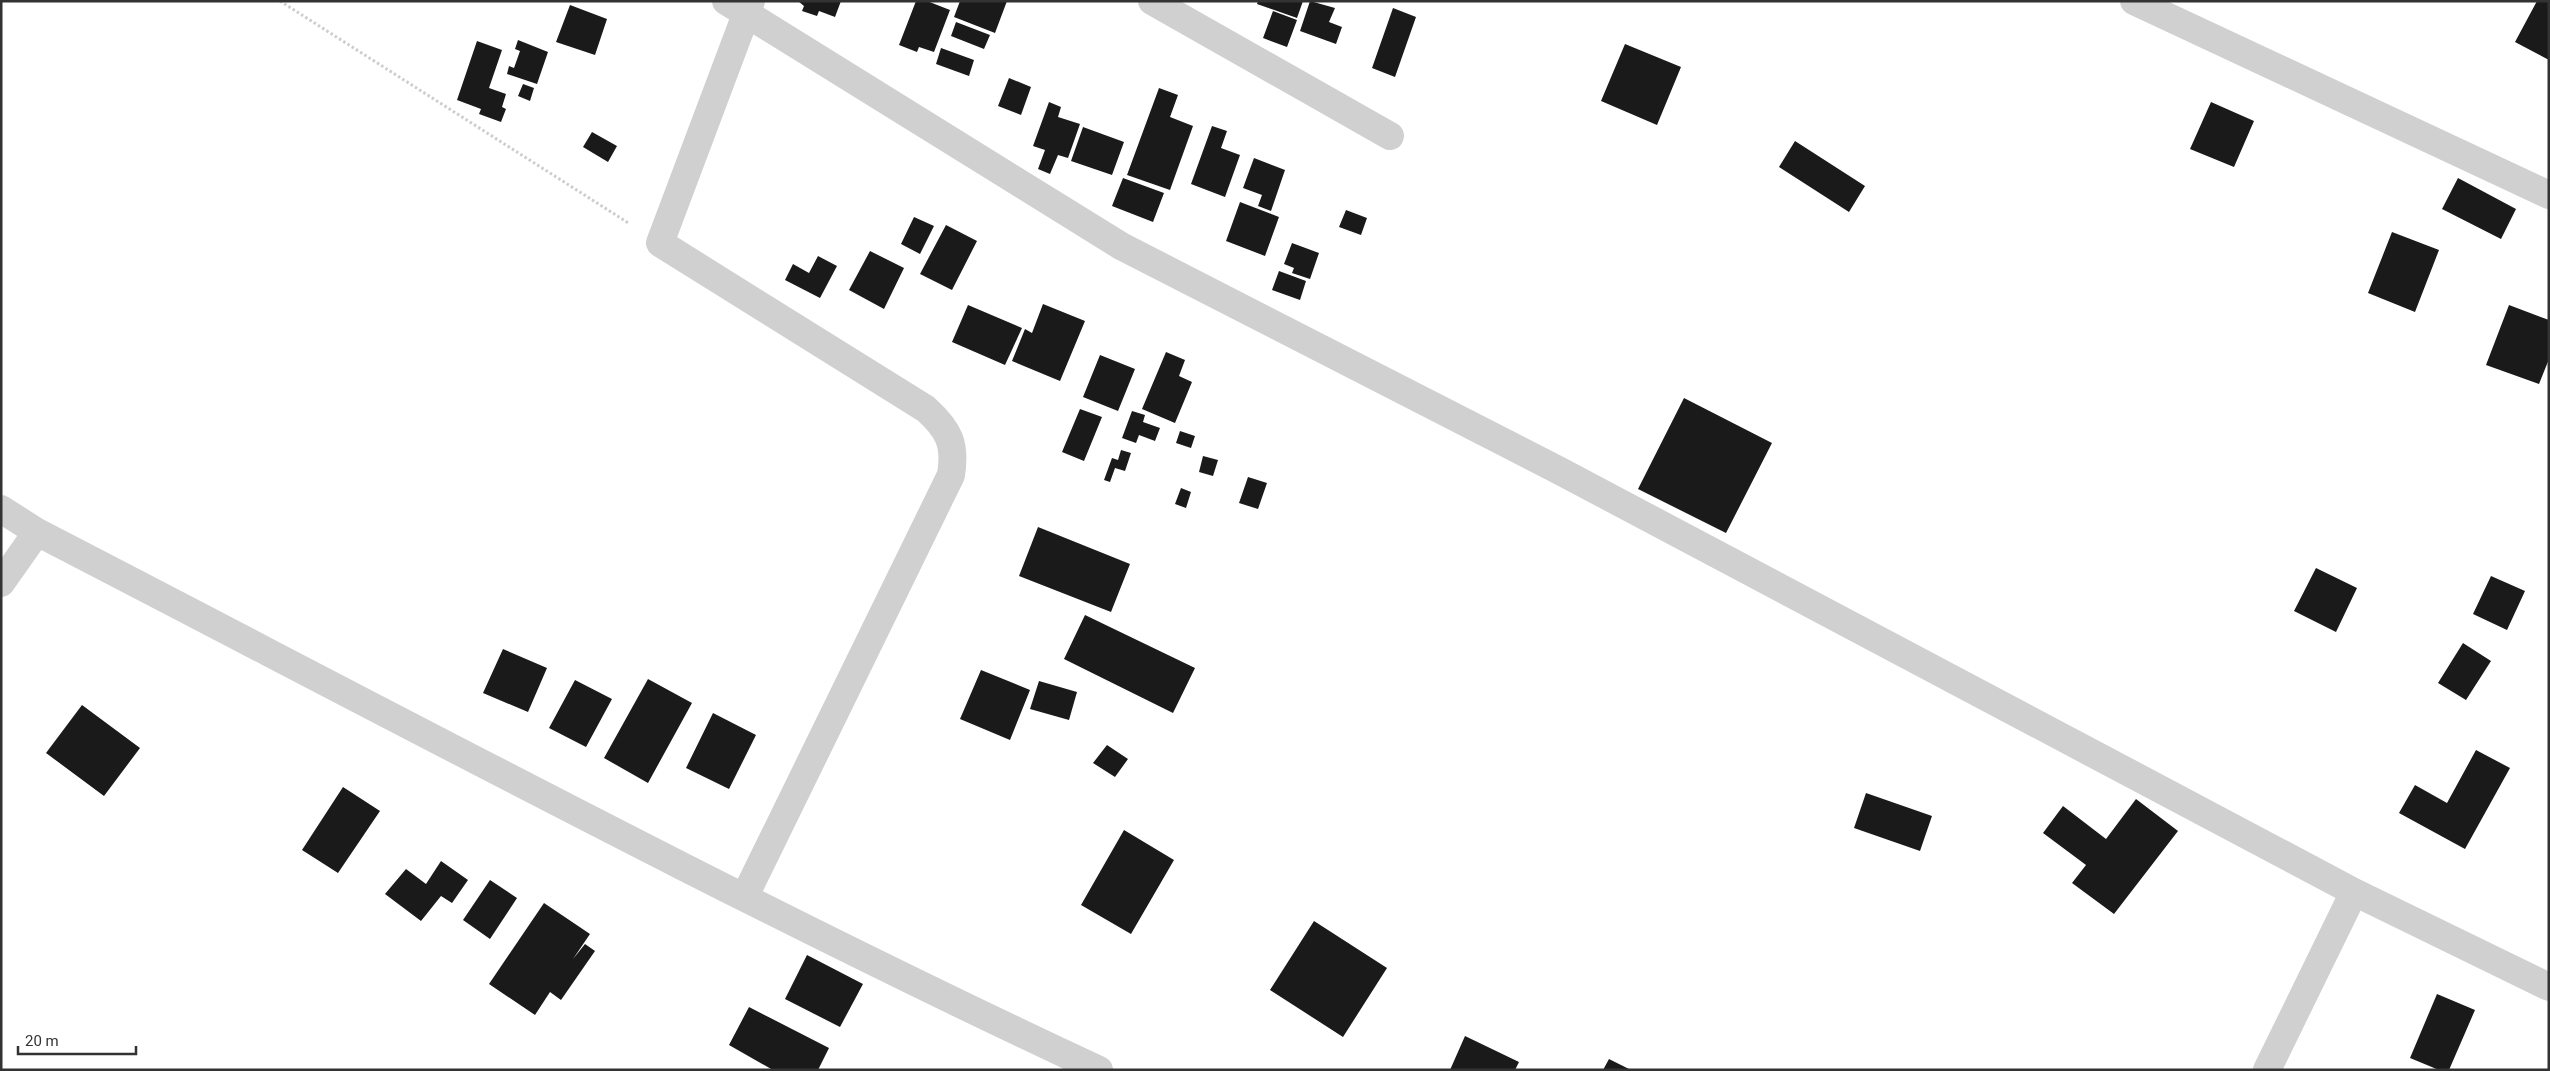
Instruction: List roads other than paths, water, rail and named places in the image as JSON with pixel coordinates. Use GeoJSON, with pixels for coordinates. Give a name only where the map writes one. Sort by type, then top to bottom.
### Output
{"type":"FeatureCollection","features":[{"type":"Feature","properties":{"kind":"street"},"geometry":{"type":"LineString","coordinates":[[1152,1],[1390,136]]}},
{"type":"Feature","properties":{"kind":"street"},"geometry":{"type":"LineString","coordinates":[[2134,1],[2549,195]]}},
{"type":"Feature","properties":{"kind":"street"},"geometry":{"type":"LineString","coordinates":[[745,896],[951,475],[954,455],[951,440],[942,423],[926,410],[660,243],[741,6],[1121,246],[1560,471],[2354,892],[2549,987]]}},
{"type":"Feature","properties":{"kind":"street"},"geometry":{"type":"LineString","coordinates":[[1,509],[37,532],[574,810],[911,982],[1099,1070]]}},
{"type":"Feature","properties":{"kind":"street"},"geometry":{"type":"LineString","coordinates":[[1,583],[37,532]]}},
{"type":"Feature","properties":{"kind":"street"},"geometry":{"type":"LineString","coordinates":[[2267,1070],[2354,892]]}}]}
